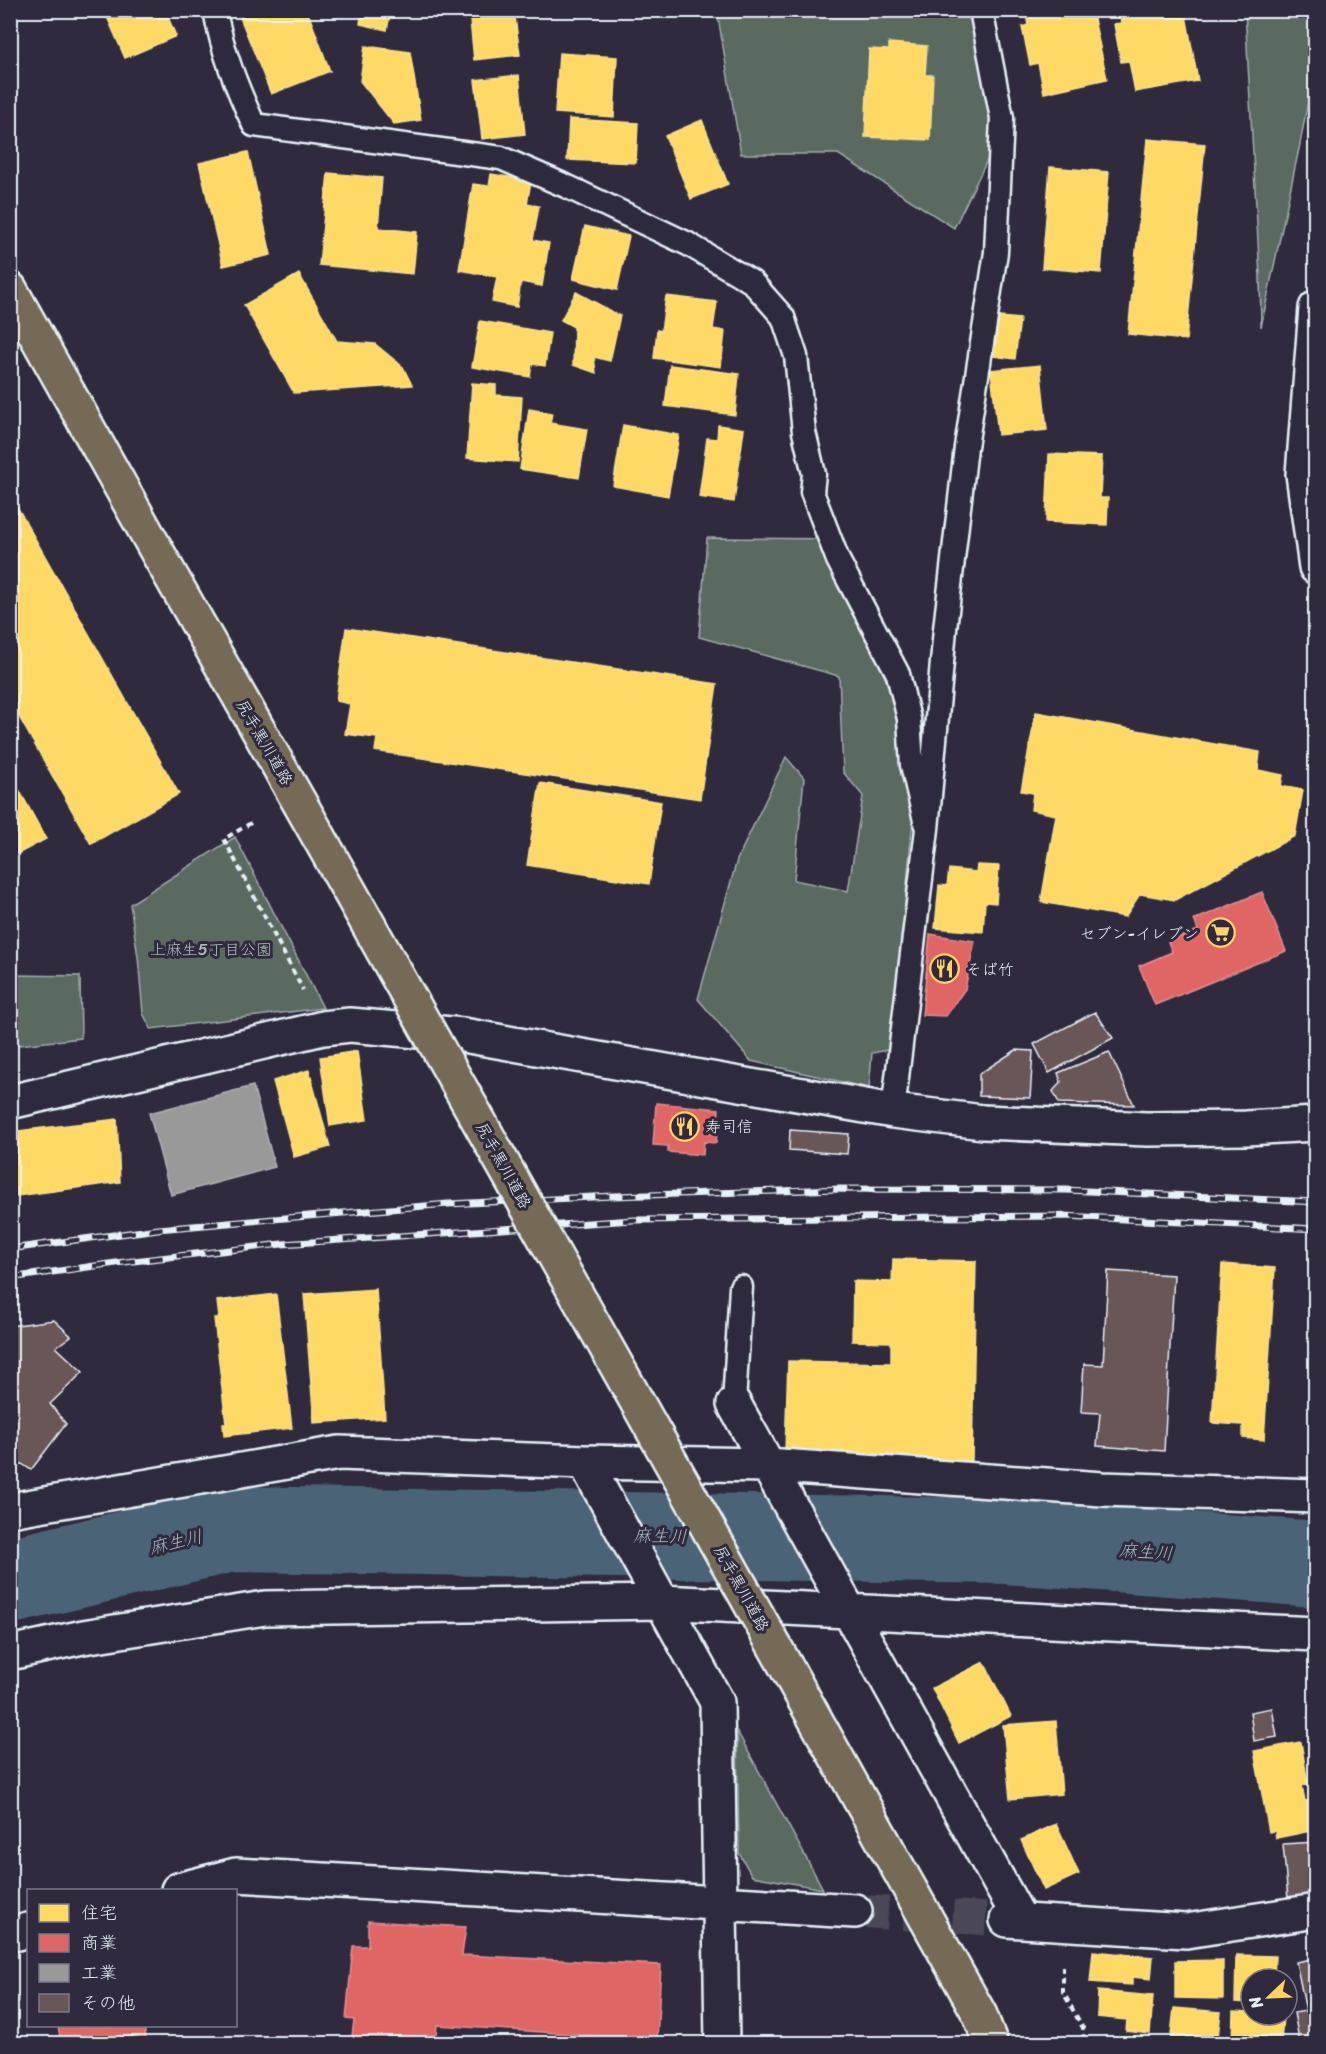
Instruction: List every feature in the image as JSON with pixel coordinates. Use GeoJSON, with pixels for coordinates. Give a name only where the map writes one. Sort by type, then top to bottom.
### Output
{"type":"FeatureCollection","features":[{"type":"Feature","properties":{"kind":"main road","name":"尻手黒川道路"},"geometry":{"type":"LineString","coordinates":[[10,289],[775,1647],[980,2015],[991,2043]]}},
{"type":"Feature","properties":{"kind":"street"},"geometry":{"type":"LineString","coordinates":[[1316,308],[1303,474],[1316,567]]}},
{"type":"Feature","properties":{"kind":"street"},"geometry":{"type":"LineString","coordinates":[[10,1102],[323,1028],[350,1025],[463,1035],[893,1111],[983,1122],[1147,1129],[1246,1128],[1316,1124]]}},
{"type":"Feature","properties":{"kind":"street"},"geometry":{"type":"LineString","coordinates":[[734,1404],[846,1606],[1014,1920],[1186,1931],[1316,1911]]}},
{"type":"Feature","properties":{"kind":"street"},"geometry":{"type":"LineString","coordinates":[[10,1510],[339,1453],[585,1462],[767,1464],[1102,1489],[1316,1496]]}},
{"type":"Feature","properties":{"kind":"street"},"geometry":{"type":"LineString","coordinates":[[585,1462],[717,1702],[722,2043]]}},
{"type":"Feature","properties":{"kind":"street"},"geometry":{"type":"LineString","coordinates":[[10,1653],[83,1637],[265,1608],[655,1592],[846,1606],[1316,1634]]}},
{"type":"Feature","properties":{"kind":"street"},"geometry":{"type":"LineString","coordinates":[[182,1889],[236,1875],[855,1911]]}},
{"type":"Feature","properties":{"kind":"street"},"geometry":{"type":"LineString","coordinates":[[10,1935],[27,1930]]}},
{"type":"Feature","properties":{"kind":"lane"},"geometry":{"type":"LineString","coordinates":[[215,10],[219,36],[239,92],[254,125],[501,158],[688,244],[752,282],[783,316],[796,356],[804,432],[814,474],[812,492],[838,560],[898,674],[909,719],[912,765],[927,829]]}},
{"type":"Feature","properties":{"kind":"lane"},"geometry":{"type":"LineString","coordinates":[[893,1111],[927,829],[945,629],[966,447],[996,252],[1002,118],[981,10]]}},
{"type":"Feature","properties":{"kind":"lane"},"geometry":{"type":"LineString","coordinates":[[734,1404],[741,1287]]}},
{"type":"Feature","properties":{"kind":"path"},"geometry":{"type":"LineString","coordinates":[[251,823],[224,839],[302,989]]}},
{"type":"Feature","properties":{"kind":"path"},"geometry":{"type":"LineString","coordinates":[[1064,1923],[1063,1992],[1083,2028],[1084,2043]]}},
{"type":"Feature","properties":{"kind":"green space"},"geometry":{"type":"Polygon","coordinates":[[[717,11],[975,11],[995,144],[954,228],[838,154],[741,154],[717,11]]]}},
{"type":"Feature","properties":{"kind":"green space"},"geometry":{"type":"Polygon","coordinates":[[[1245,11],[1315,11],[1315,64],[1261,327],[1260,277],[1245,11]]]}},
{"type":"Feature","properties":{"kind":"green space"},"geometry":{"type":"Polygon","coordinates":[[[707,538],[844,539],[875,652],[918,762],[892,1049],[872,1053],[869,1088],[751,1061],[698,999],[737,860],[786,757],[804,778],[794,880],[848,891],[863,796],[843,772],[839,676],[699,637],[707,538]]]}},
{"type":"Feature","properties":{"kind":"green space","name":"上麻生5丁目公園"},"geometry":{"type":"Polygon","coordinates":[[[235,837],[323,1008],[151,1029],[143,1013],[130,904],[235,837]]]}},
{"type":"Feature","properties":{"kind":"green space"},"geometry":{"type":"Polygon","coordinates":[[[11,975],[80,976],[81,1038],[11,1046],[11,975]]]}},
{"type":"Feature","properties":{"kind":"green space"},"geometry":{"type":"Polygon","coordinates":[[[737,1731],[823,1889],[752,1876],[739,1853],[737,1731]]]}},
{"type":"Feature","properties":{"kind":"building: 住宅"},"geometry":{"type":"Polygon","coordinates":[[[104,10],[165,10],[176,36],[125,58],[104,10]]]}},
{"type":"Feature","properties":{"kind":"building: 住宅"},"geometry":{"type":"Polygon","coordinates":[[[251,10],[307,10],[330,71],[271,94],[239,15],[251,10]]]}},
{"type":"Feature","properties":{"kind":"building: 住宅"},"geometry":{"type":"Polygon","coordinates":[[[362,10],[391,10],[387,30],[360,24],[362,10]]]}},
{"type":"Feature","properties":{"kind":"building: 住宅"},"geometry":{"type":"Polygon","coordinates":[[[395,10],[415,10],[414,14],[395,10]]]}},
{"type":"Feature","properties":{"kind":"building: 住宅"},"geometry":{"type":"Polygon","coordinates":[[[469,10],[514,10],[520,55],[474,60],[469,10]]]}},
{"type":"Feature","properties":{"kind":"building: 住宅"},"geometry":{"type":"Polygon","coordinates":[[[1025,10],[1092,10],[1107,79],[1044,93],[1038,63],[1030,65],[1022,27],[1028,25],[1025,10]]]}},
{"type":"Feature","properties":{"kind":"building: 住宅"},"geometry":{"type":"Polygon","coordinates":[[[1119,10],[1185,10],[1198,81],[1135,92],[1129,61],[1121,62],[1114,24],[1121,23],[1119,10]]]}},
{"type":"Feature","properties":{"kind":"building: 住宅"},"geometry":{"type":"Polygon","coordinates":[[[889,43],[927,46],[925,75],[933,75],[930,140],[865,137],[869,49],[889,50],[889,43]]]}},
{"type":"Feature","properties":{"kind":"building: 住宅"},"geometry":{"type":"Polygon","coordinates":[[[365,46],[410,52],[421,120],[394,124],[360,81],[365,46]]]}},
{"type":"Feature","properties":{"kind":"building: 住宅"},"geometry":{"type":"Polygon","coordinates":[[[559,53],[617,57],[614,117],[555,113],[559,53]]]}},
{"type":"Feature","properties":{"kind":"building: 住宅"},"geometry":{"type":"Polygon","coordinates":[[[519,75],[525,134],[482,139],[475,80],[519,75]]]}},
{"type":"Feature","properties":{"kind":"building: 住宅"},"geometry":{"type":"Polygon","coordinates":[[[569,119],[638,123],[636,163],[567,160],[569,119]]]}},
{"type":"Feature","properties":{"kind":"building: 住宅"},"geometry":{"type":"Polygon","coordinates":[[[702,120],[728,184],[691,199],[665,136],[702,120]]]}},
{"type":"Feature","properties":{"kind":"building: 住宅"},"geometry":{"type":"Polygon","coordinates":[[[1147,139],[1205,144],[1186,340],[1128,334],[1147,139]]]}},
{"type":"Feature","properties":{"kind":"building: 住宅"},"geometry":{"type":"Polygon","coordinates":[[[248,152],[271,255],[223,266],[199,163],[248,152]]]}},
{"type":"Feature","properties":{"kind":"building: 住宅"},"geometry":{"type":"Polygon","coordinates":[[[1050,167],[1109,172],[1101,273],[1042,268],[1050,167]]]}},
{"type":"Feature","properties":{"kind":"building: 住宅"},"geometry":{"type":"Polygon","coordinates":[[[328,173],[382,178],[378,228],[417,232],[413,274],[319,265],[328,173]]]}},
{"type":"Feature","properties":{"kind":"building: 住宅"},"geometry":{"type":"Polygon","coordinates":[[[491,174],[531,181],[527,204],[539,206],[533,240],[549,243],[542,286],[521,282],[517,307],[492,302],[497,277],[459,270],[473,184],[489,186],[491,174]]]}},
{"type":"Feature","properties":{"kind":"building: 住宅"},"geometry":{"type":"Polygon","coordinates":[[[585,226],[629,236],[617,290],[573,279],[585,226]]]}},
{"type":"Feature","properties":{"kind":"building: 住宅"},"geometry":{"type":"Polygon","coordinates":[[[299,274],[337,341],[375,344],[403,367],[412,385],[294,393],[244,305],[299,274]]]}},
{"type":"Feature","properties":{"kind":"building: 住宅"},"geometry":{"type":"Polygon","coordinates":[[[576,292],[620,316],[610,361],[594,357],[596,373],[573,365],[574,327],[561,320],[576,292]]]}},
{"type":"Feature","properties":{"kind":"building: 住宅"},"geometry":{"type":"Polygon","coordinates":[[[666,296],[717,302],[713,329],[725,331],[721,367],[654,358],[657,330],[661,331],[666,296]]]}},
{"type":"Feature","properties":{"kind":"building: 住宅"},"geometry":{"type":"Polygon","coordinates":[[[999,317],[1020,319],[1015,359],[994,356],[999,317]]]}},
{"type":"Feature","properties":{"kind":"building: 住宅"},"geometry":{"type":"Polygon","coordinates":[[[480,321],[550,333],[545,366],[532,364],[530,377],[472,367],[480,321]]]}},
{"type":"Feature","properties":{"kind":"building: 住宅"},"geometry":{"type":"Polygon","coordinates":[[[670,365],[739,374],[735,415],[665,406],[670,365]]]}},
{"type":"Feature","properties":{"kind":"building: 住宅"},"geometry":{"type":"Polygon","coordinates":[[[1040,365],[1047,430],[998,435],[991,370],[1040,365]]]}},
{"type":"Feature","properties":{"kind":"building: 住宅"},"geometry":{"type":"Polygon","coordinates":[[[472,383],[496,385],[496,395],[522,397],[518,462],[467,458],[472,383]]]}},
{"type":"Feature","properties":{"kind":"building: 住宅"},"geometry":{"type":"Polygon","coordinates":[[[529,409],[552,413],[550,423],[587,429],[579,478],[520,469],[529,409]]]}},
{"type":"Feature","properties":{"kind":"building: 住宅"},"geometry":{"type":"Polygon","coordinates":[[[623,425],[679,435],[668,496],[613,486],[623,425]]]}},
{"type":"Feature","properties":{"kind":"building: 住宅"},"geometry":{"type":"Polygon","coordinates":[[[718,425],[744,429],[734,502],[699,497],[707,438],[717,439],[718,425]]]}},
{"type":"Feature","properties":{"kind":"building: 住宅"},"geometry":{"type":"Polygon","coordinates":[[[1049,454],[1102,456],[1100,498],[1108,498],[1107,525],[1046,522],[1049,454]]]}},
{"type":"Feature","properties":{"kind":"building: 住宅"},"geometry":{"type":"Polygon","coordinates":[[[10,494],[179,794],[91,844],[10,701],[10,494]]]}},
{"type":"Feature","properties":{"kind":"building: 住宅"},"geometry":{"type":"Polygon","coordinates":[[[346,628],[717,684],[700,799],[375,751],[377,738],[345,734],[350,704],[336,701],[346,628]]]}},
{"type":"Feature","properties":{"kind":"building: 住宅"},"geometry":{"type":"Polygon","coordinates":[[[1036,712],[1260,752],[1258,770],[1283,775],[1281,786],[1303,790],[1295,836],[1175,900],[1140,894],[1125,917],[1041,902],[1056,815],[1031,810],[1033,793],[1021,791],[1036,712]]]}},
{"type":"Feature","properties":{"kind":"building: 住宅"},"geometry":{"type":"Polygon","coordinates":[[[10,773],[46,839],[10,858],[10,773]]]}},
{"type":"Feature","properties":{"kind":"building: 住宅"},"geometry":{"type":"Polygon","coordinates":[[[540,783],[661,802],[649,884],[527,865],[540,783]]]}},
{"type":"Feature","properties":{"kind":"building: 住宅"},"geometry":{"type":"Polygon","coordinates":[[[977,865],[999,866],[996,903],[985,902],[983,932],[935,928],[939,885],[947,886],[949,869],[976,872],[977,865]]]}},
{"type":"Feature","properties":{"kind":"building: 住宅"},"geometry":{"type":"Polygon","coordinates":[[[357,1051],[367,1120],[330,1126],[320,1057],[357,1051]]]}},
{"type":"Feature","properties":{"kind":"building: 住宅"},"geometry":{"type":"Polygon","coordinates":[[[309,1070],[330,1147],[294,1157],[273,1081],[309,1070]]]}},
{"type":"Feature","properties":{"kind":"building: 住宅"},"geometry":{"type":"Polygon","coordinates":[[[117,1119],[120,1182],[10,1197],[10,1132],[117,1119]]]}},
{"type":"Feature","properties":{"kind":"building: 住宅"},"geometry":{"type":"Polygon","coordinates":[[[893,1259],[976,1261],[972,1461],[785,1451],[788,1361],[891,1363],[891,1342],[852,1341],[853,1281],[892,1282],[893,1259]]]}},
{"type":"Feature","properties":{"kind":"building: 住宅"},"geometry":{"type":"Polygon","coordinates":[[[1222,1264],[1275,1268],[1264,1440],[1243,1438],[1243,1425],[1212,1423],[1222,1264]]]}},
{"type":"Feature","properties":{"kind":"building: 住宅"},"geometry":{"type":"Polygon","coordinates":[[[376,1289],[385,1418],[314,1423],[304,1294],[376,1289]]]}},
{"type":"Feature","properties":{"kind":"building: 住宅"},"geometry":{"type":"Polygon","coordinates":[[[276,1294],[292,1428],[224,1436],[223,1424],[226,1424],[214,1318],[219,1318],[217,1301],[276,1294]]]}},
{"type":"Feature","properties":{"kind":"building: 住宅"},"geometry":{"type":"Polygon","coordinates":[[[984,1662],[1011,1716],[959,1743],[932,1688],[984,1662]]]}},
{"type":"Feature","properties":{"kind":"building: 住宅"},"geometry":{"type":"Polygon","coordinates":[[[1056,1721],[1062,1794],[1010,1799],[1003,1725],[1056,1721]]]}},
{"type":"Feature","properties":{"kind":"building: 住宅"},"geometry":{"type":"Polygon","coordinates":[[[1301,1742],[1308,1784],[1302,1786],[1305,1801],[1312,1800],[1316,1830],[1276,1838],[1275,1831],[1269,1832],[1254,1751],[1301,1742]]]}},
{"type":"Feature","properties":{"kind":"building: 住宅"},"geometry":{"type":"Polygon","coordinates":[[[1056,1824],[1079,1874],[1044,1890],[1021,1840],[1056,1824]]]}},
{"type":"Feature","properties":{"kind":"building: 住宅"},"geometry":{"type":"Polygon","coordinates":[[[1093,1951],[1153,1957],[1151,1979],[1132,1977],[1132,1985],[1090,1982],[1093,1951]]]}},
{"type":"Feature","properties":{"kind":"building: 住宅"},"geometry":{"type":"Polygon","coordinates":[[[1236,1955],[1275,1956],[1275,1967],[1239,1967],[1239,2002],[1235,2002],[1236,1955]]]}},
{"type":"Feature","properties":{"kind":"building: 住宅"},"geometry":{"type":"Polygon","coordinates":[[[1223,1960],[1223,1999],[1175,1998],[1175,1961],[1223,1960]]]}},
{"type":"Feature","properties":{"kind":"building: 住宅"},"geometry":{"type":"Polygon","coordinates":[[[1098,1991],[1153,1996],[1150,2034],[1126,2031],[1127,2020],[1097,2017],[1098,1991]]]}},
{"type":"Feature","properties":{"kind":"building: 住宅"},"geometry":{"type":"Polygon","coordinates":[[[1174,2008],[1221,2012],[1217,2044],[1170,2044],[1174,2008]]]}},
{"type":"Feature","properties":{"kind":"building: 住宅"},"geometry":{"type":"Polygon","coordinates":[[[1233,2011],[1239,2011],[1239,2027],[1282,2027],[1281,2044],[1232,2044],[1233,2011]]]}},
{"type":"Feature","properties":{"kind":"building: 商業"},"geometry":{"type":"Polygon","coordinates":[[[1262,892],[1286,951],[1155,1005],[1139,966],[1172,952],[1168,942],[1198,930],[1194,920],[1262,892]]]}},
{"type":"Feature","properties":{"kind":"building: 商業"},"geometry":{"type":"Polygon","coordinates":[[[930,934],[975,941],[965,989],[946,1016],[922,1015],[930,934]]]}},
{"type":"Feature","properties":{"kind":"building: 商業"},"geometry":{"type":"Polygon","coordinates":[[[656,1103],[719,1109],[716,1143],[704,1142],[703,1155],[668,1152],[668,1146],[653,1145],[656,1103]]]}},
{"type":"Feature","properties":{"kind":"building: 商業"},"geometry":{"type":"Polygon","coordinates":[[[368,1921],[466,1927],[462,1955],[661,1965],[657,2040],[437,2025],[435,2044],[351,2044],[354,2020],[346,2019],[353,1946],[368,1946],[368,1921]]]}},
{"type":"Feature","properties":{"kind":"building: 商業"},"geometry":{"type":"Polygon","coordinates":[[[58,2027],[144,2027],[147,2044],[61,2044],[58,2027]]]}},
{"type":"Feature","properties":{"kind":"building: 工業"},"geometry":{"type":"Polygon","coordinates":[[[253,1086],[275,1167],[171,1195],[149,1113],[253,1086]]]}},
{"type":"Feature","properties":{"kind":"building: その他"},"geometry":{"type":"Polygon","coordinates":[[[1095,1012],[1113,1038],[1049,1073],[1034,1044],[1095,1012]]]}},
{"type":"Feature","properties":{"kind":"building: その他"},"geometry":{"type":"Polygon","coordinates":[[[1016,1050],[1033,1051],[1030,1098],[979,1096],[979,1074],[1016,1050]]]}},
{"type":"Feature","properties":{"kind":"building: その他"},"geometry":{"type":"Polygon","coordinates":[[[1109,1052],[1134,1105],[1059,1103],[1053,1091],[1061,1082],[1058,1073],[1109,1052]]]}},
{"type":"Feature","properties":{"kind":"building: その他"},"geometry":{"type":"Polygon","coordinates":[[[790,1130],[849,1134],[847,1154],[789,1150],[790,1130]]]}},
{"type":"Feature","properties":{"kind":"building: その他"},"geometry":{"type":"Polygon","coordinates":[[[1108,1271],[1174,1275],[1164,1451],[1097,1446],[1100,1413],[1081,1412],[1084,1364],[1103,1365],[1108,1271]]]}},
{"type":"Feature","properties":{"kind":"building: その他"},"geometry":{"type":"Polygon","coordinates":[[[54,1320],[71,1336],[56,1347],[83,1372],[50,1404],[66,1424],[31,1470],[22,1464],[10,1464],[10,1326],[54,1320]]]}},
{"type":"Feature","properties":{"kind":"building: その他"},"geometry":{"type":"Polygon","coordinates":[[[1272,1708],[1277,1737],[1254,1741],[1250,1712],[1272,1708]]]}},
{"type":"Feature","properties":{"kind":"building: その他"},"geometry":{"type":"Polygon","coordinates":[[[1316,1842],[1316,1897],[1288,1899],[1283,1844],[1316,1842]]]}},
{"type":"Feature","properties":{"kind":"building: その他"},"geometry":{"type":"Polygon","coordinates":[[[1316,1958],[1316,2043],[1300,2044],[1297,2027],[1299,2027],[1299,2012],[1306,2011],[1299,1967],[1296,1962],[1316,1958]]]}},
{"type":"Feature","properties":{"kind":"waterway","name":"麻生川"},"geometry":{"type":"LineString","coordinates":[[10,1581],[231,1529],[1006,1541],[1316,1564]]}},
{"type":"Feature","properties":{"kind":"tunnel"},"geometry":{"type":"LineString","coordinates":[[855,1911],[1007,1920]]}},
{"type":"Feature","properties":{"kind":"railway"},"geometry":{"type":"LineString","coordinates":[[10,1249],[158,1229],[448,1204],[613,1196],[841,1189],[1066,1190],[1316,1202]]}},
{"type":"Feature","properties":{"kind":"railway"},"geometry":{"type":"LineString","coordinates":[[10,1278],[282,1244],[633,1220],[1064,1216],[1316,1229]]}},
{"type":"Feature","properties":{"kind":"place","name":"セブン-イレブン"},"geometry":{"type":"Point","coordinates":[1220,933]}},
{"type":"Feature","properties":{"kind":"place","name":"そば竹"},"geometry":{"type":"Point","coordinates":[945,969]}},
{"type":"Feature","properties":{"kind":"place","name":"寿司信"},"geometry":{"type":"Point","coordinates":[684,1126]}}]}
